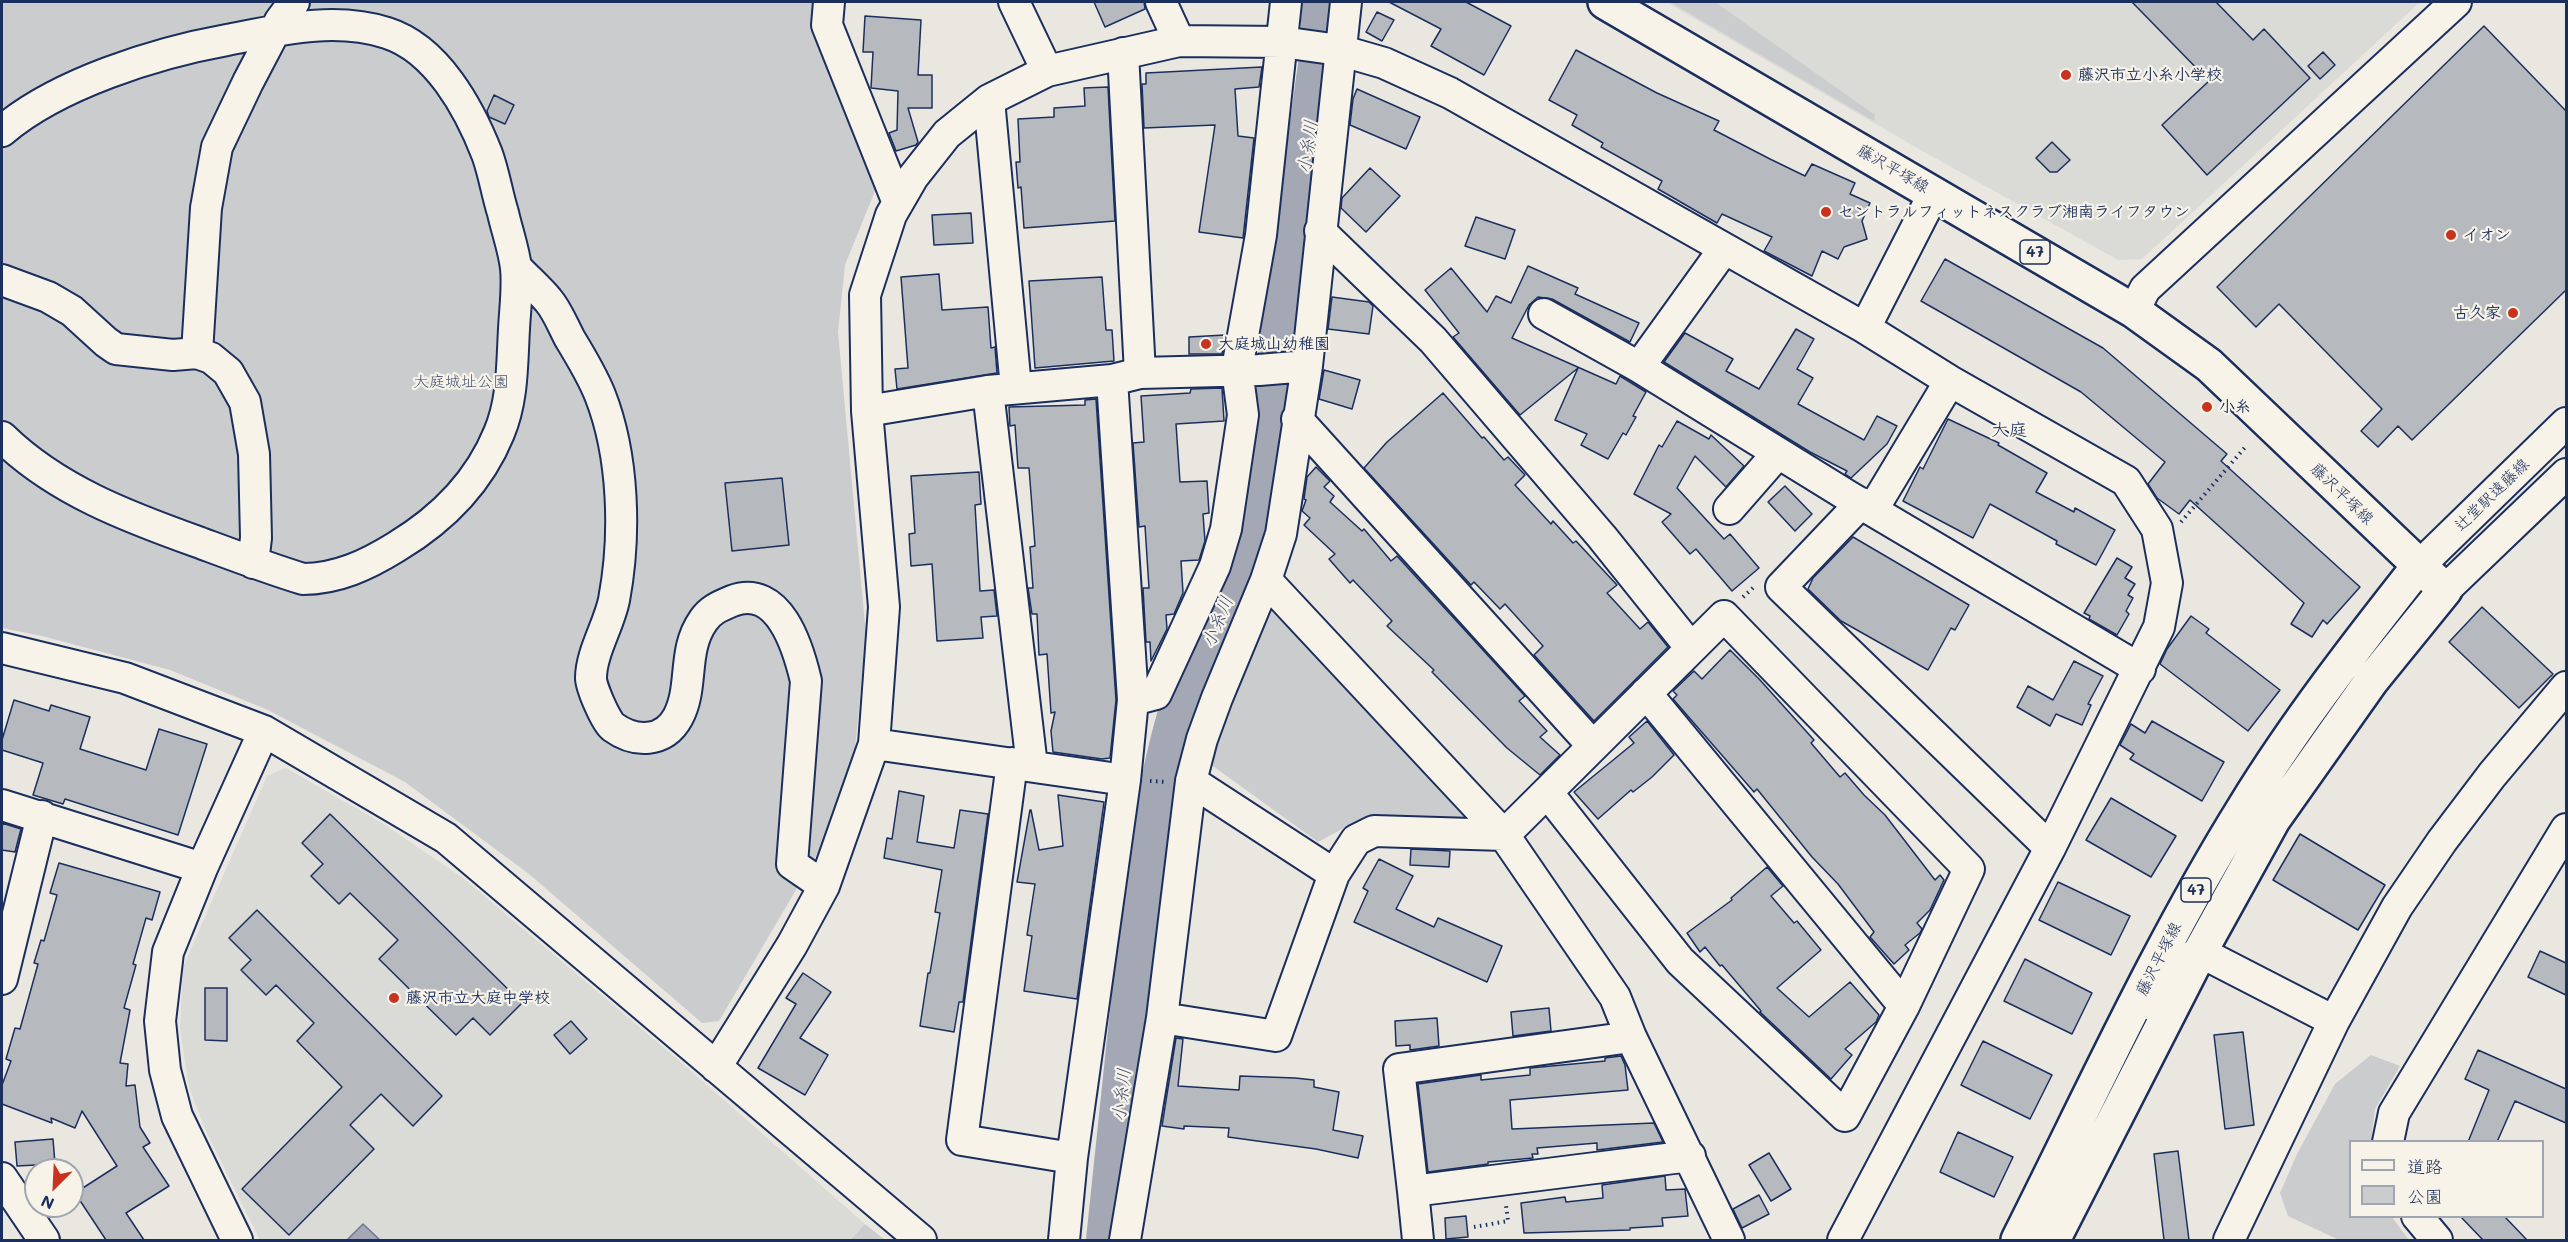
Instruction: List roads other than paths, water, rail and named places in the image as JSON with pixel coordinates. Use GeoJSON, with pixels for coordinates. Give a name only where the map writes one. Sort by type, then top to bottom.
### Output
{"type":"FeatureCollection","features":[{"type":"Feature","properties":{"kind":"main road","name":"藤沢平塚線"},"geometry":{"type":"LineString","coordinates":[[1605,2],[2134,311],[2209,365],[2418,567],[2346,658],[2245,805],[2172,933],[2018,1240]]}},
{"type":"Feature","properties":{"kind":"main road","name":"47"},"geometry":{"type":"LineString","coordinates":[[2418,567],[2445,590]]}},
{"type":"Feature","properties":{"kind":"main road","name":"藤沢平塚線"},"geometry":{"type":"LineString","coordinates":[[2053,1240],[2200,952],[2273,820],[2372,680],[2445,590]]}},
{"type":"Feature","properties":{"kind":"street"},"geometry":{"type":"LineString","coordinates":[[197,353],[205,219],[216,147],[275,31],[294,2]]}},
{"type":"Feature","properties":{"kind":"street"},"geometry":{"type":"LineString","coordinates":[[829,2],[827,25],[898,203]]}},
{"type":"Feature","properties":{"kind":"street"},"geometry":{"type":"LineString","coordinates":[[1014,2],[1047,71]]}},
{"type":"Feature","properties":{"kind":"street"},"geometry":{"type":"LineString","coordinates":[[1161,2],[1179,41]]}},
{"type":"Feature","properties":{"kind":"street"},"geometry":{"type":"LineString","coordinates":[[1133,700],[1156,694],[1215,566],[1226,529],[1234,489],[1243,416],[1261,235],[1291,43],[1286,2]]}},
{"type":"Feature","properties":{"kind":"street"},"geometry":{"type":"LineString","coordinates":[[1125,1240],[1162,1018],[1183,782],[1266,580],[1281,534],[1297,419],[1300,367],[1320,231],[1335,50],[1346,2]]}},
{"type":"Feature","properties":{"kind":"street"},"geometry":{"type":"LineString","coordinates":[[2134,311],[2145,289],[2456,2]]}},
{"type":"Feature","properties":{"kind":"street"},"geometry":{"type":"LineString","coordinates":[[2,131],[18,117],[62,92],[158,55],[275,31],[320,25],[366,28],[388,33],[428,58],[451,86],[475,127],[483,147],[516,267],[509,404],[499,434],[473,481],[450,506],[408,540],[378,558],[324,579],[303,579],[154,526],[55,480],[20,455],[2,437]]}},
{"type":"Feature","properties":{"kind":"street"},"geometry":{"type":"LineString","coordinates":[[716,1067],[792,945],[824,886],[874,744],[884,607],[867,411],[865,295],[891,215],[913,177],[947,134],[989,100],[1047,71],[1179,41],[1291,43],[1335,50],[1384,63],[1450,93],[1865,328],[1950,381],[2126,482],[2157,529],[2167,583],[2159,627],[2050,848],[1843,1240]]}},
{"type":"Feature","properties":{"kind":"street"},"geometry":{"type":"LineString","coordinates":[[1064,1240],[1072,1158],[1137,780],[1133,700],[1126,377],[1123,53]]}},
{"type":"Feature","properties":{"kind":"street"},"geometry":{"type":"LineString","coordinates":[[989,100],[1022,764],[962,1140],[1072,1158]]}},
{"type":"Feature","properties":{"kind":"street"},"geometry":{"type":"LineString","coordinates":[[1865,328],[1934,193]]}},
{"type":"Feature","properties":{"kind":"street"},"geometry":{"type":"LineString","coordinates":[[1320,231],[1433,340],[1602,537],[1690,648]]}},
{"type":"Feature","properties":{"kind":"street"},"geometry":{"type":"LineString","coordinates":[[1639,367],[1724,249]]}},
{"type":"Feature","properties":{"kind":"street"},"geometry":{"type":"LineString","coordinates":[[516,267],[549,301],[600,394],[607,418],[619,479],[622,516],[614,600],[600,639],[591,678],[611,726],[631,736],[649,740],[662,735],[678,717],[684,700],[692,644],[702,622],[712,610],[735,600],[758,597],[766,603],[780,615],[790,633],[800,656],[806,681],[792,864],[824,886]]}},
{"type":"Feature","properties":{"kind":"street"},"geometry":{"type":"LineString","coordinates":[[2,280],[48,297],[72,311],[116,349],[173,355],[197,353],[211,358],[228,372],[245,402],[254,454],[256,538],[253,562]]}},
{"type":"Feature","properties":{"kind":"street"},"geometry":{"type":"LineString","coordinates":[[1554,329],[1639,367],[1778,453],[2140,669]]}},
{"type":"Feature","properties":{"kind":"street"},"geometry":{"type":"LineString","coordinates":[[867,411],[1002,389],[1126,377],[1300,367]]}},
{"type":"Feature","properties":{"kind":"street"},"geometry":{"type":"LineString","coordinates":[[1950,381],[1867,506],[1781,587],[2050,848]]}},
{"type":"Feature","properties":{"kind":"street"},"geometry":{"type":"LineString","coordinates":[[1297,419],[1593,746]]}},
{"type":"Feature","properties":{"kind":"street","name":"辻堂駅遠藤線"},"geometry":{"type":"LineString","coordinates":[[2418,567],[2566,423]]}},
{"type":"Feature","properties":{"kind":"street"},"geometry":{"type":"LineString","coordinates":[[1728,509],[1778,453]]}},
{"type":"Feature","properties":{"kind":"street"},"geometry":{"type":"LineString","coordinates":[[2445,590],[2566,474]]}},
{"type":"Feature","properties":{"kind":"street"},"geometry":{"type":"LineString","coordinates":[[1266,580],[1504,835],[1616,997],[1631,1037],[1729,1240]]}},
{"type":"Feature","properties":{"kind":"street"},"geometry":{"type":"LineString","coordinates":[[1162,1018],[1276,1036],[1334,874],[1356,840],[1374,831],[1504,835],[1690,648],[1724,616],[1969,869],[1904,1006],[1845,1116],[1680,961],[1547,792]]}},
{"type":"Feature","properties":{"kind":"street"},"geometry":{"type":"LineString","coordinates":[[2,648],[125,678],[264,731],[446,838],[921,1240]]}},
{"type":"Feature","properties":{"kind":"street"},"geometry":{"type":"LineString","coordinates":[[2229,1240],[2334,1021],[2397,907],[2442,841],[2492,775],[2566,687]]}},
{"type":"Feature","properties":{"kind":"street"},"geometry":{"type":"LineString","coordinates":[[1647,693],[1904,1006]]}},
{"type":"Feature","properties":{"kind":"street"},"geometry":{"type":"LineString","coordinates":[[237,1240],[177,1116],[165,1070],[159,1021],[168,952],[202,868],[264,731]]}},
{"type":"Feature","properties":{"kind":"street"},"geometry":{"type":"LineString","coordinates":[[874,744],[1137,780]]}},
{"type":"Feature","properties":{"kind":"street"},"geometry":{"type":"LineString","coordinates":[[1183,782],[1334,874]]}},
{"type":"Feature","properties":{"kind":"street"},"geometry":{"type":"LineString","coordinates":[[2,805],[202,868]]}},
{"type":"Feature","properties":{"kind":"street"},"geometry":{"type":"LineString","coordinates":[[2,979],[42,816]]}},
{"type":"Feature","properties":{"kind":"street"},"geometry":{"type":"LineString","coordinates":[[2388,1140],[2394,1113],[2566,829]]}},
{"type":"Feature","properties":{"kind":"street"},"geometry":{"type":"LineString","coordinates":[[2099,1078],[2129,1052],[2169,970],[2200,952],[2334,1021]]}},
{"type":"Feature","properties":{"kind":"street"},"geometry":{"type":"LineString","coordinates":[[1418,1240],[1399,1069],[1631,1037]]}},
{"type":"Feature","properties":{"kind":"street"},"geometry":{"type":"LineString","coordinates":[[1413,1191],[1690,1156]]}},
{"type":"Feature","properties":{"kind":"street"},"geometry":{"type":"LineString","coordinates":[[2,1178],[44,1240]]}},
{"type":"Feature","properties":{"kind":"street"},"geometry":{"type":"LineString","coordinates":[[2419,1218],[2437,1240]]}},
{"type":"Feature","properties":{"kind":"waterway","name":"小糸川"},"geometry":{"type":"LineString","coordinates":[[1107,1240],[1140,926],[1154,825],[1167,759],[1184,699],[1240,566],[1257,511],[1320,58],[1323,2]]}},
{"type":"Feature","properties":{"kind":"place","name":"藤沢市立小糸小学校"},"geometry":{"type":"Point","coordinates":[2066,75]}},
{"type":"Feature","properties":{"kind":"place","name":"セントラルフィットネスクラブ湘南ライフタウン"},"geometry":{"type":"Point","coordinates":[1826,212]}},
{"type":"Feature","properties":{"kind":"place","name":"イオン"},"geometry":{"type":"Point","coordinates":[2451,235]}},
{"type":"Feature","properties":{"kind":"place","name":"古久家"},"geometry":{"type":"Point","coordinates":[2513,313]}},
{"type":"Feature","properties":{"kind":"place","name":"大庭城山幼稚園"},"geometry":{"type":"Point","coordinates":[1206,344]}},
{"type":"Feature","properties":{"kind":"place","name":"小糸"},"geometry":{"type":"Point","coordinates":[2207,407]}},
{"type":"Feature","properties":{"kind":"place","name":"藤沢市立大庭中学校"},"geometry":{"type":"Point","coordinates":[394,998]}},
{"type":"Feature","properties":{"kind":"district","name":"大庭"},"geometry":{"type":"Point","coordinates":[2009,430]}},
{"type":"Feature","properties":{"kind":"park label","name":"大庭城址公園"},"geometry":{"type":"Point","coordinates":[461,382]}}]}
